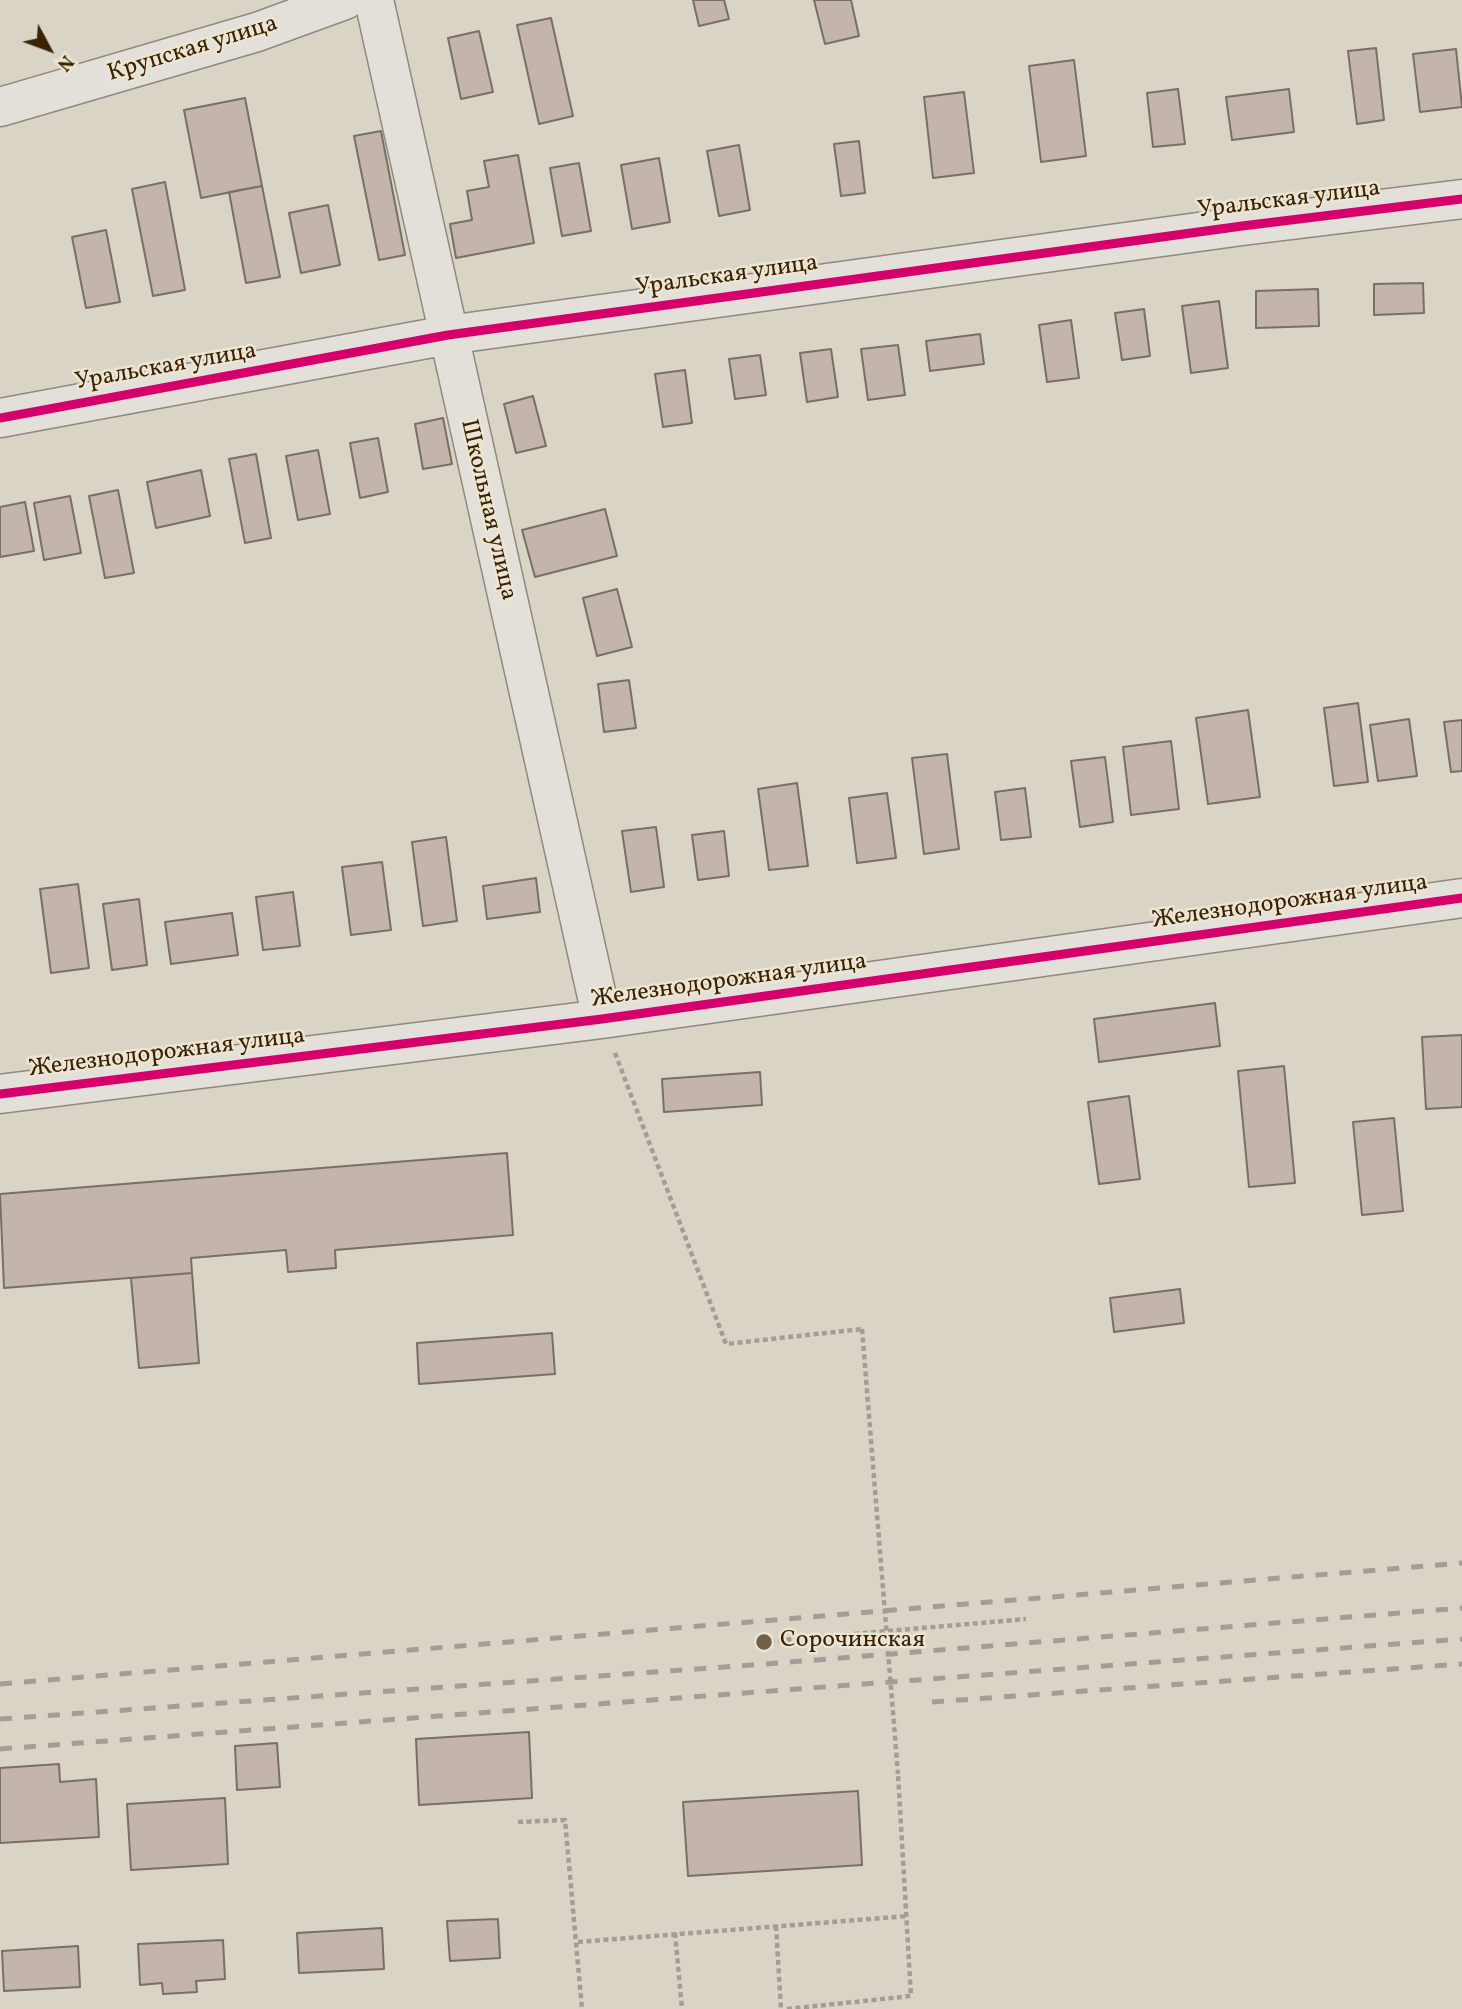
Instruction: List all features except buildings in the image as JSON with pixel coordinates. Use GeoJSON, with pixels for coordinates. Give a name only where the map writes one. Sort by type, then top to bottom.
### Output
{"type":"FeatureCollection","features":[{"type":"Feature","properties":{"kind":"street","name":"Крупская улица"},"geometry":{"type":"LineString","coordinates":[[0,107],[257,32],[345,0]]}},
{"type":"Feature","properties":{"kind":"street","name":"Школьная улица"},"geometry":{"type":"LineString","coordinates":[[374,0],[602,1019]]}},
{"type":"Feature","properties":{"kind":"street","name":"Уральская улица"},"geometry":{"type":"LineString","coordinates":[[0,418],[448,335],[1242,226],[1462,199]]}},
{"type":"Feature","properties":{"kind":"street","name":"Железнодорожная улица"},"geometry":{"type":"LineString","coordinates":[[0,1094],[602,1019],[1462,898]]}},
{"type":"Feature","properties":{"kind":"path"},"geometry":{"type":"LineString","coordinates":[[602,1019],[726,1344],[862,1329],[908,1916],[911,1996],[787,2009]]}},
{"type":"Feature","properties":{"kind":"path"},"geometry":{"type":"LineString","coordinates":[[761,1642],[886,1629],[1026,1619]]}},
{"type":"Feature","properties":{"kind":"path"},"geometry":{"type":"LineString","coordinates":[[518,1822],[565,1819],[582,2009]]}},
{"type":"Feature","properties":{"kind":"path"},"geometry":{"type":"LineString","coordinates":[[578,1942],[908,1916]]}},
{"type":"Feature","properties":{"kind":"path"},"geometry":{"type":"LineString","coordinates":[[776,1926],[781,2009]]}},
{"type":"Feature","properties":{"kind":"path"},"geometry":{"type":"LineString","coordinates":[[675,1933],[682,2009]]}},
{"type":"Feature","properties":{"kind":"railway"},"geometry":{"type":"LineString","coordinates":[[0,1684],[1462,1563]]}},
{"type":"Feature","properties":{"kind":"railway"},"geometry":{"type":"LineString","coordinates":[[0,1719],[766,1664],[1462,1608]]}},
{"type":"Feature","properties":{"kind":"railway"},"geometry":{"type":"LineString","coordinates":[[0,1749],[1462,1639]]}},
{"type":"Feature","properties":{"kind":"railway"},"geometry":{"type":"LineString","coordinates":[[932,1702],[1462,1664]]}},
{"type":"Feature","properties":{"kind":"cycle path"},"geometry":{"type":"LineString","coordinates":[[0,418],[448,335],[1242,226],[1462,199]]}},
{"type":"Feature","properties":{"kind":"cycle path"},"geometry":{"type":"LineString","coordinates":[[0,1094],[602,1019],[1462,898]]}},
{"type":"Feature","properties":{"kind":"place","name":"Сорочинская"},"geometry":{"type":"Point","coordinates":[764,1642]}}]}
